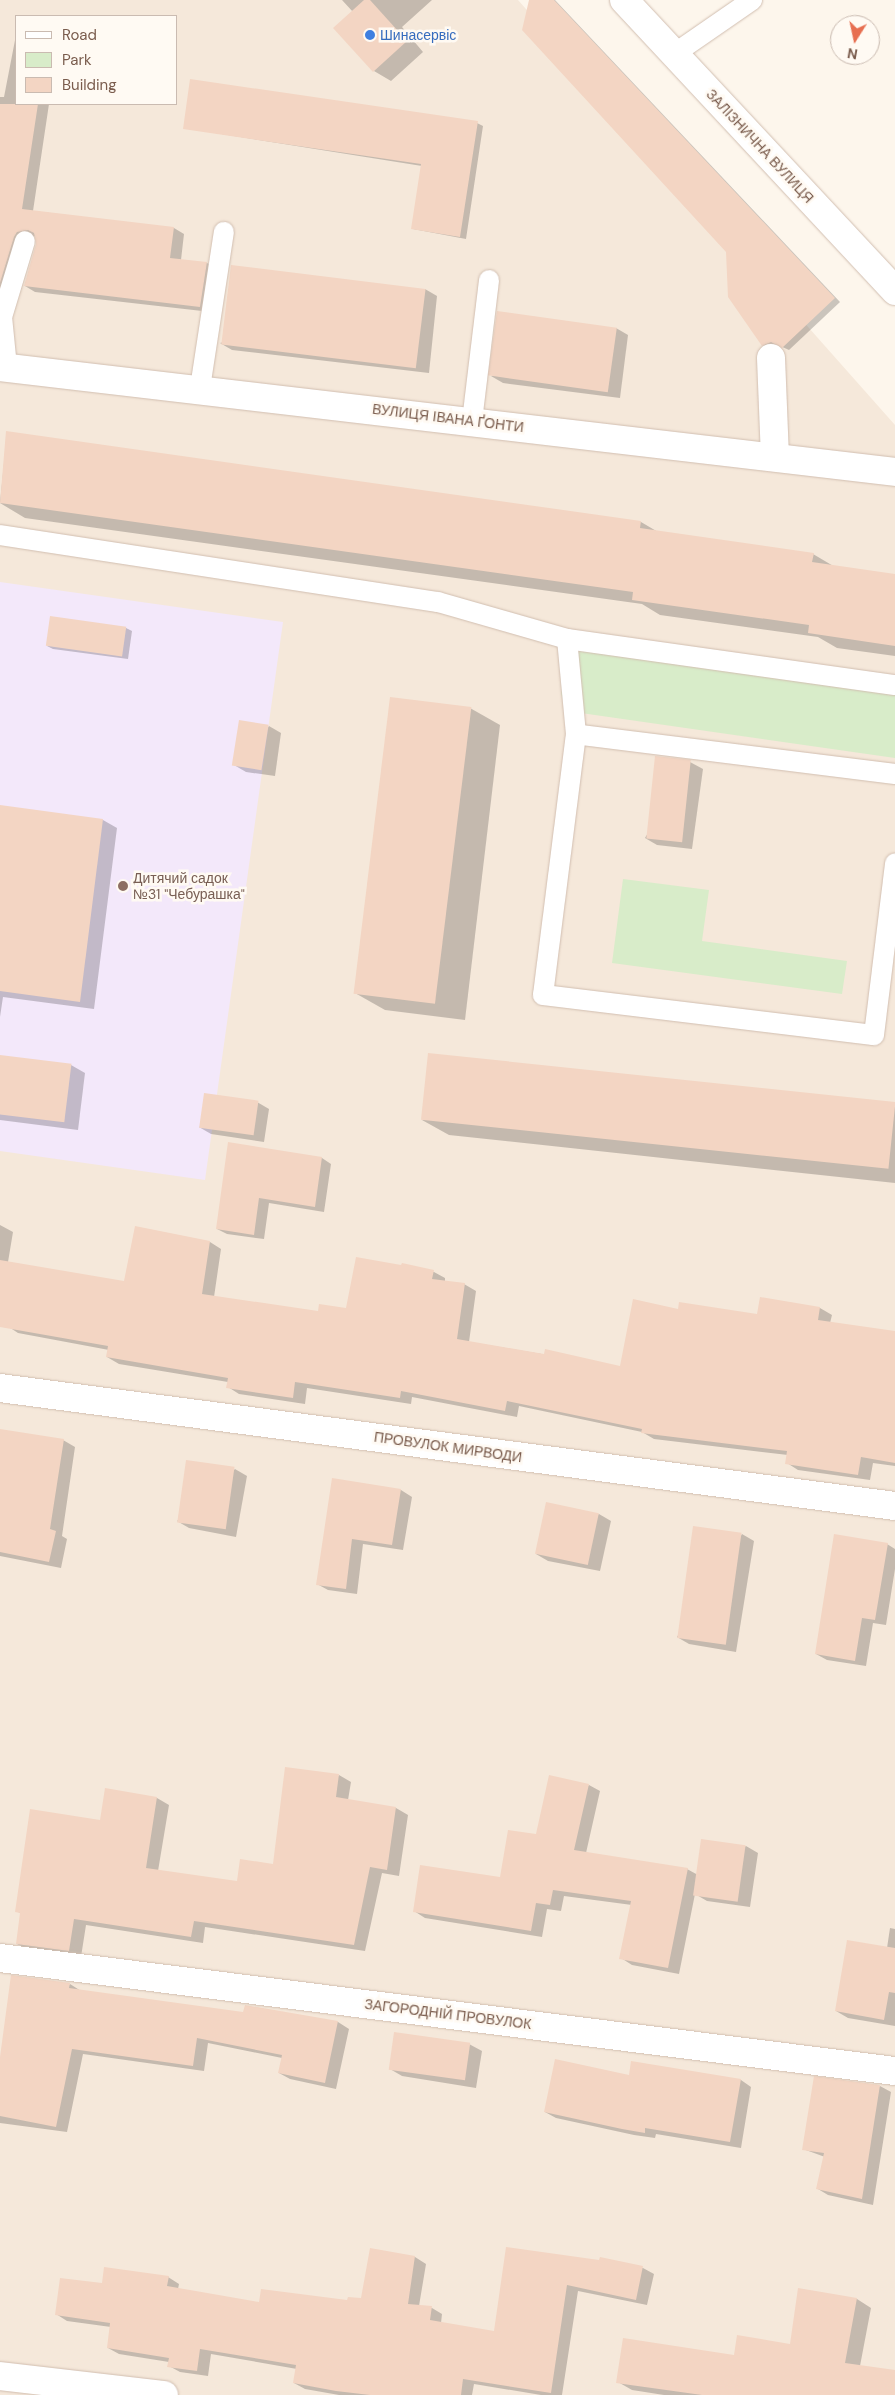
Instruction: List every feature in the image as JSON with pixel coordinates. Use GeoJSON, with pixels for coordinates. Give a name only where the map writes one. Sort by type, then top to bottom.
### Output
{"type":"FeatureCollection","features":[{"type":"Feature","properties":{"kind":"street","name":"ЗАЛІЗНИЧНА ВУЛИЦЯ"},"geometry":{"type":"LineString","coordinates":[[624,0],[895,291]]}},
{"type":"Feature","properties":{"kind":"street"},"geometry":{"type":"LineString","coordinates":[[771,358],[775,457]]}},
{"type":"Feature","properties":{"kind":"street","name":"ВУЛИЦЯ ІВАНА ҐОНТИ"},"geometry":{"type":"LineString","coordinates":[[4,367],[200,388],[895,472]]}},
{"type":"Feature","properties":{"kind":"street","name":"ПРОВУЛОК МИРВОДИ"},"geometry":{"type":"LineString","coordinates":[[0,1388],[895,1506]]}},
{"type":"Feature","properties":{"kind":"street","name":"ЗАГОРОДНІЙ ПРОВУЛОК"},"geometry":{"type":"LineString","coordinates":[[0,1958],[895,2071]]}},
{"type":"Feature","properties":{"kind":"street"},"geometry":{"type":"LineString","coordinates":[[0,2376],[164,2395]]}},
{"type":"Feature","properties":{"kind":"lane"},"geometry":{"type":"LineString","coordinates":[[674,54],[752,0]]}},
{"type":"Feature","properties":{"kind":"lane"},"geometry":{"type":"LineString","coordinates":[[200,388],[224,232]]}},
{"type":"Feature","properties":{"kind":"lane"},"geometry":{"type":"LineString","coordinates":[[4,367],[2,317],[25,241]]}},
{"type":"Feature","properties":{"kind":"lane"},"geometry":{"type":"LineString","coordinates":[[472,421],[489,280]]}},
{"type":"Feature","properties":{"kind":"lane"},"geometry":{"type":"LineString","coordinates":[[0,535],[438,602],[567,639],[895,685]]}},
{"type":"Feature","properties":{"kind":"lane"},"geometry":{"type":"LineString","coordinates":[[567,639],[576,734],[543,994],[874,1035],[889,966],[895,863]]}},
{"type":"Feature","properties":{"kind":"lane"},"geometry":{"type":"LineString","coordinates":[[576,734],[895,774]]}},
{"type":"Feature","properties":{"kind":"shaded area"},"geometry":{"type":"Polygon","coordinates":[[[0,0],[518,0],[895,425],[895,2395],[0,2395],[0,0]]]}},
{"type":"Feature","properties":{"kind":"shaded area","name":"Дитячий садок №31 \"Чебурашка\""},"geometry":{"type":"Polygon","coordinates":[[[0,582],[283,622],[205,1180],[0,1151],[0,582]]]}},
{"type":"Feature","properties":{"kind":"green space"},"geometry":{"type":"Polygon","coordinates":[[[573,644],[895,692],[895,758],[567,711],[561,694],[573,644]]]}},
{"type":"Feature","properties":{"kind":"green space"},"geometry":{"type":"Polygon","coordinates":[[[623,879],[709,890],[702,941],[847,961],[842,994],[612,963],[623,879]]]}},
{"type":"Feature","properties":{"kind":"building","name":"Шинасервіс"},"geometry":{"type":"Polygon","coordinates":[[[364,0],[370,0],[407,41],[373,72],[333,28],[364,0]]]}},
{"type":"Feature","properties":{"kind":"building"},"geometry":{"type":"Polygon","coordinates":[[[529,0],[554,0],[835,298],[782,348],[771,342],[762,346],[728,297],[726,252],[522,30],[529,0]]]}},
{"type":"Feature","properties":{"kind":"building"},"geometry":{"type":"Polygon","coordinates":[[[190,79],[478,121],[460,237],[411,229],[421,164],[183,129],[190,79]]]}},
{"type":"Feature","properties":{"kind":"building"},"geometry":{"type":"Polygon","coordinates":[[[0,104],[38,105],[22,209],[174,227],[170,258],[207,262],[200,307],[24,286],[36,244],[34,233],[28,230],[17,232],[14,237],[0,283],[0,104]]]}},
{"type":"Feature","properties":{"kind":"building"},"geometry":{"type":"Polygon","coordinates":[[[231,265],[426,289],[416,368],[221,344],[231,265]]]}},
{"type":"Feature","properties":{"kind":"building"},"geometry":{"type":"Polygon","coordinates":[[[497,311],[617,328],[608,392],[488,375],[497,311]]]}},
{"type":"Feature","properties":{"kind":"building"},"geometry":{"type":"Polygon","coordinates":[[[6,431],[641,521],[640,528],[814,553],[812,562],[895,574],[895,646],[808,633],[809,625],[632,600],[633,592],[0,503],[6,431]]]}},
{"type":"Feature","properties":{"kind":"building"},"geometry":{"type":"Polygon","coordinates":[[[50,616],[126,627],[122,656],[46,646],[50,616]]]}},
{"type":"Feature","properties":{"kind":"building"},"geometry":{"type":"Polygon","coordinates":[[[390,697],[471,707],[435,1004],[354,994],[390,697]]]}},
{"type":"Feature","properties":{"kind":"building"},"geometry":{"type":"Polygon","coordinates":[[[239,720],[269,725],[261,770],[232,765],[239,720]]]}},
{"type":"Feature","properties":{"kind":"building"},"geometry":{"type":"Polygon","coordinates":[[[655,756],[691,760],[682,842],[646,839],[655,756]]]}},
{"type":"Feature","properties":{"kind":"building"},"geometry":{"type":"Polygon","coordinates":[[[0,805],[103,819],[80,1002],[0,991],[0,805]]]}},
{"type":"Feature","properties":{"kind":"building"},"geometry":{"type":"Polygon","coordinates":[[[428,1053],[895,1102],[888,1169],[421,1120],[428,1053]]]}},
{"type":"Feature","properties":{"kind":"building"},"geometry":{"type":"Polygon","coordinates":[[[0,1055],[71,1064],[64,1122],[0,1114],[0,1055]]]}},
{"type":"Feature","properties":{"kind":"building"},"geometry":{"type":"Polygon","coordinates":[[[204,1093],[258,1101],[254,1135],[199,1128],[204,1093]]]}},
{"type":"Feature","properties":{"kind":"building"},"geometry":{"type":"Polygon","coordinates":[[[228,1142],[322,1157],[315,1207],[259,1198],[254,1235],[216,1229],[228,1142]]]}},
{"type":"Feature","properties":{"kind":"building"},"geometry":{"type":"Polygon","coordinates":[[[135,1226],[210,1241],[202,1294],[318,1311],[319,1304],[346,1308],[356,1257],[401,1265],[402,1263],[434,1270],[432,1279],[465,1283],[457,1339],[544,1354],[545,1349],[620,1366],[633,1299],[678,1309],[679,1302],[757,1314],[760,1297],[820,1307],[818,1320],[895,1331],[895,1463],[861,1457],[858,1475],[785,1464],[787,1451],[641,1433],[642,1429],[507,1401],[505,1411],[401,1391],[400,1398],[295,1382],[293,1398],[226,1388],[228,1378],[106,1357],[108,1346],[0,1327],[0,1260],[124,1281],[135,1226]]]}},
{"type":"Feature","properties":{"kind":"building"},"geometry":{"type":"Polygon","coordinates":[[[0,1429],[64,1439],[50,1529],[56,1531],[49,1562],[0,1552],[0,1429]]]}},
{"type":"Feature","properties":{"kind":"building"},"geometry":{"type":"Polygon","coordinates":[[[186,1460],[235,1467],[226,1529],[177,1522],[186,1460]]]}},
{"type":"Feature","properties":{"kind":"building"},"geometry":{"type":"Polygon","coordinates":[[[332,1478],[401,1489],[392,1545],[352,1539],[346,1589],[316,1585],[332,1478]]]}},
{"type":"Feature","properties":{"kind":"building"},"geometry":{"type":"Polygon","coordinates":[[[546,1502],[599,1513],[588,1565],[535,1554],[546,1502]]]}},
{"type":"Feature","properties":{"kind":"building"},"geometry":{"type":"Polygon","coordinates":[[[693,1526],[742,1533],[726,1645],[677,1638],[693,1526]]]}},
{"type":"Feature","properties":{"kind":"building"},"geometry":{"type":"Polygon","coordinates":[[[834,1534],[888,1543],[875,1620],[862,1618],[855,1661],[815,1654],[834,1534]]]}},
{"type":"Feature","properties":{"kind":"building"},"geometry":{"type":"Polygon","coordinates":[[[285,1767],[339,1774],[336,1797],[396,1807],[387,1870],[370,1867],[354,1945],[194,1921],[191,1937],[74,1919],[69,1951],[16,1944],[20,1913],[15,1912],[30,1809],[100,1820],[105,1788],[157,1797],[146,1868],[237,1881],[240,1859],[273,1864],[285,1767]]]}},
{"type":"Feature","properties":{"kind":"building"},"geometry":{"type":"Polygon","coordinates":[[[549,1775],[589,1784],[574,1850],[688,1868],[668,1968],[619,1959],[631,1901],[553,1890],[550,1905],[536,1903],[531,1931],[413,1912],[420,1865],[500,1877],[508,1830],[536,1834],[549,1775]]]}},
{"type":"Feature","properties":{"kind":"building"},"geometry":{"type":"Polygon","coordinates":[[[701,1839],[746,1845],[738,1902],[693,1895],[701,1839]]]}},
{"type":"Feature","properties":{"kind":"building"},"geometry":{"type":"Polygon","coordinates":[[[847,1940],[895,1948],[895,1993],[889,1992],[884,2020],[835,2011],[847,1940]]]}},
{"type":"Feature","properties":{"kind":"building"},"geometry":{"type":"Polygon","coordinates":[[[11,1975],[70,1983],[69,1988],[243,2012],[245,2005],[338,2021],[325,2083],[278,2073],[282,2055],[197,2038],[193,2066],[72,2049],[56,2127],[0,2116],[0,2057],[11,1975]]]}},
{"type":"Feature","properties":{"kind":"building"},"geometry":{"type":"Polygon","coordinates":[[[394,2032],[470,2043],[465,2080],[389,2070],[394,2032]]]}},
{"type":"Feature","properties":{"kind":"building"},"geometry":{"type":"Polygon","coordinates":[[[555,2059],[629,2075],[631,2061],[741,2079],[730,2142],[645,2128],[645,2133],[544,2112],[555,2059]]]}},
{"type":"Feature","properties":{"kind":"building"},"geometry":{"type":"Polygon","coordinates":[[[814,2076],[880,2085],[862,2199],[816,2189],[824,2153],[802,2150],[814,2076]]]}},
{"type":"Feature","properties":{"kind":"building"},"geometry":{"type":"Polygon","coordinates":[[[506,2247],[599,2260],[600,2257],[643,2266],[636,2300],[567,2285],[551,2393],[463,2379],[461,2395],[370,2395],[336,2391],[293,2383],[296,2365],[200,2349],[197,2371],[167,2367],[169,2358],[107,2348],[110,2323],[55,2315],[60,2278],[102,2283],[104,2267],[169,2276],[167,2286],[259,2302],[261,2289],[347,2300],[348,2297],[361,2298],[370,2248],[415,2256],[408,2304],[432,2306],[430,2320],[494,2331],[506,2247]]]}},
{"type":"Feature","properties":{"kind":"building"},"geometry":{"type":"Polygon","coordinates":[[[798,2288],[857,2298],[845,2363],[895,2370],[895,2395],[702,2395],[616,2383],[623,2338],[734,2355],[737,2335],[790,2344],[798,2288]]]}},
{"type":"Feature","properties":{"kind":"place","name":"Шинасервіс"},"geometry":{"type":"Point","coordinates":[370,35]}},
{"type":"Feature","properties":{"kind":"place","name":"Дитячий садок №31 \"Чебурашка\""},"geometry":{"type":"Point","coordinates":[123,886]}}]}
